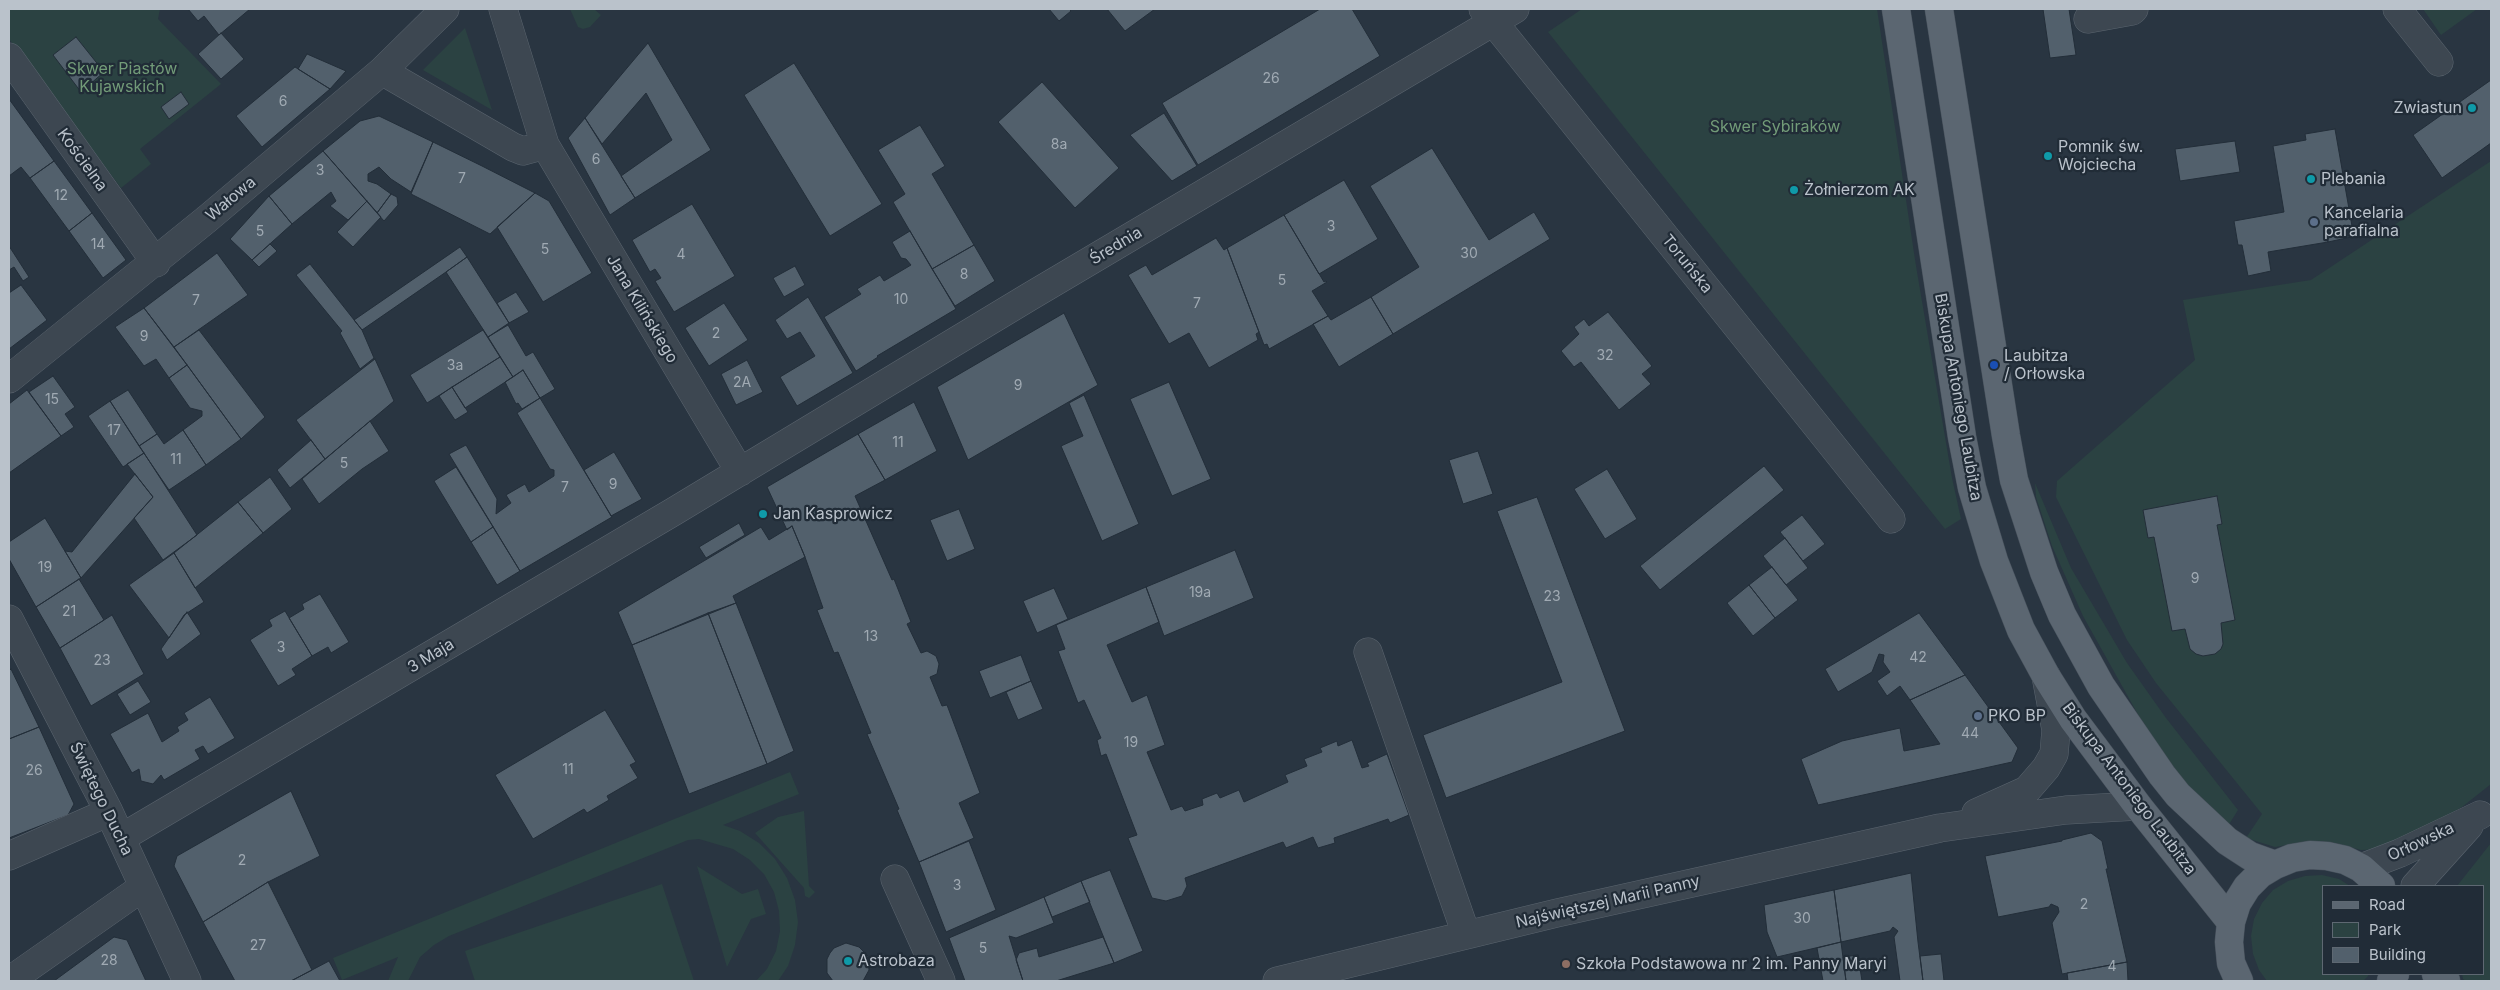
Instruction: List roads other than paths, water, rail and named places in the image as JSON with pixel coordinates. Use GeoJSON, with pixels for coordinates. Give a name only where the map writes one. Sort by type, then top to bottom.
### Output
{"type":"FeatureCollection","features":[{"type":"Feature","properties":{"kind":"main road","name":"Biskupa Antoniego Laubitza"},"geometry":{"type":"LineString","coordinates":[[1896,9],[1952,375],[1972,488],[2001,578],[2021,630],[2046,676],[2073,719],[2138,806],[2231,922]]}},
{"type":"Feature","properties":{"kind":"main road"},"geometry":{"type":"LineString","coordinates":[[1939,9],[1977,263],[2011,462],[2028,527],[2044,572],[2062,615],[2101,686],[2162,775],[2178,795],[2227,841],[2250,856],[2275,864]]}},
{"type":"Feature","properties":{"kind":"main road"},"geometry":{"type":"LineString","coordinates":[[2239,981],[2231,963],[2231,922],[2237,904],[2248,887],[2260,874],[2275,864],[2292,858],[2318,855],[2345,860],[2361,868],[2381,885]]}},
{"type":"Feature","properties":{"kind":"street","name":"Wałowa"},"geometry":{"type":"LineString","coordinates":[[9,379],[156,263],[382,71],[445,9]]}},
{"type":"Feature","properties":{"kind":"street","name":"Jana Kilińskiego"},"geometry":{"type":"LineString","coordinates":[[503,9],[545,145],[740,472]]}},
{"type":"Feature","properties":{"kind":"street"},"geometry":{"type":"LineString","coordinates":[[2088,19],[2132,11],[2134,9]]}},
{"type":"Feature","properties":{"kind":"street"},"geometry":{"type":"LineString","coordinates":[[2397,9],[2439,62]]}},
{"type":"Feature","properties":{"kind":"street","name":"Średnia"},"geometry":{"type":"LineString","coordinates":[[740,472],[1497,13]]}},
{"type":"Feature","properties":{"kind":"street","name":"Toruńska"},"geometry":{"type":"LineString","coordinates":[[1497,13],[1891,519]]}},
{"type":"Feature","properties":{"kind":"street","name":"Kościelna"},"geometry":{"type":"LineString","coordinates":[[9,57],[156,263]]}},
{"type":"Feature","properties":{"kind":"street"},"geometry":{"type":"LineString","coordinates":[[382,71],[512,147],[523,151],[545,145]]}},
{"type":"Feature","properties":{"kind":"street","name":"3 Maja"},"geometry":{"type":"LineString","coordinates":[[121,838],[740,472]]}},
{"type":"Feature","properties":{"kind":"street","name":"Świętego Ducha"},"geometry":{"type":"LineString","coordinates":[[9,619],[109,812],[187,981]]}},
{"type":"Feature","properties":{"kind":"street"},"geometry":{"type":"LineString","coordinates":[[1368,652],[1466,934]]}},
{"type":"Feature","properties":{"kind":"street","name":"Najświętszej Marii Panny"},"geometry":{"type":"LineString","coordinates":[[1940,828],[2009,800],[2027,790],[2046,768],[2054,754],[2056,730],[2046,676]]}},
{"type":"Feature","properties":{"kind":"street","name":"Najświętszej Marii Panny"},"geometry":{"type":"LineString","coordinates":[[1277,981],[1466,934],[1940,828],[2066,810],[2138,806]]}},
{"type":"Feature","properties":{"kind":"street","name":"Orłowska"},"geometry":{"type":"LineString","coordinates":[[2361,868],[2400,853],[2486,810]]}},
{"type":"Feature","properties":{"kind":"street","name":"Orłowska"},"geometry":{"type":"LineString","coordinates":[[2416,885],[2486,810]]}},
{"type":"Feature","properties":{"kind":"street"},"geometry":{"type":"LineString","coordinates":[[9,856],[109,812]]}},
{"type":"Feature","properties":{"kind":"street"},"geometry":{"type":"LineString","coordinates":[[895,879],[941,981]]}},
{"type":"Feature","properties":{"kind":"street"},"geometry":{"type":"LineString","coordinates":[[9,981],[143,887]]}},
{"type":"Feature","properties":{"kind":"place","name":"Zwiastun"},"geometry":{"type":"Point","coordinates":[2472,108]}},
{"type":"Feature","properties":{"kind":"place","name":"Pomnik św. Wojciecha"},"geometry":{"type":"Point","coordinates":[2048,156]}},
{"type":"Feature","properties":{"kind":"place","name":"Plebania"},"geometry":{"type":"Point","coordinates":[2311,179]}},
{"type":"Feature","properties":{"kind":"place","name":"Żołnierzom AK"},"geometry":{"type":"Point","coordinates":[1794,190]}},
{"type":"Feature","properties":{"kind":"place","name":"Kancelaria parafialna"},"geometry":{"type":"Point","coordinates":[2314,222]}},
{"type":"Feature","properties":{"kind":"place","name":"Laubitza / Orłowska"},"geometry":{"type":"Point","coordinates":[1994,365]}},
{"type":"Feature","properties":{"kind":"place","name":"Jan Kasprowicz"},"geometry":{"type":"Point","coordinates":[763,514]}},
{"type":"Feature","properties":{"kind":"place","name":"PKO BP"},"geometry":{"type":"Point","coordinates":[1978,716]}},
{"type":"Feature","properties":{"kind":"place","name":"Astrobaza"},"geometry":{"type":"Point","coordinates":[848,961]}},
{"type":"Feature","properties":{"kind":"place","name":"Szkoła Podstawowa nr 2 im. Panny Maryi"},"geometry":{"type":"Point","coordinates":[1566,964]}},
{"type":"Feature","properties":{"kind":"park label","name":"Skwer Piastów Kujawskich"},"geometry":{"type":"Point","coordinates":[122,78]}},
{"type":"Feature","properties":{"kind":"park label","name":"Skwer Sybiraków"},"geometry":{"type":"Point","coordinates":[1775,127]}}]}
